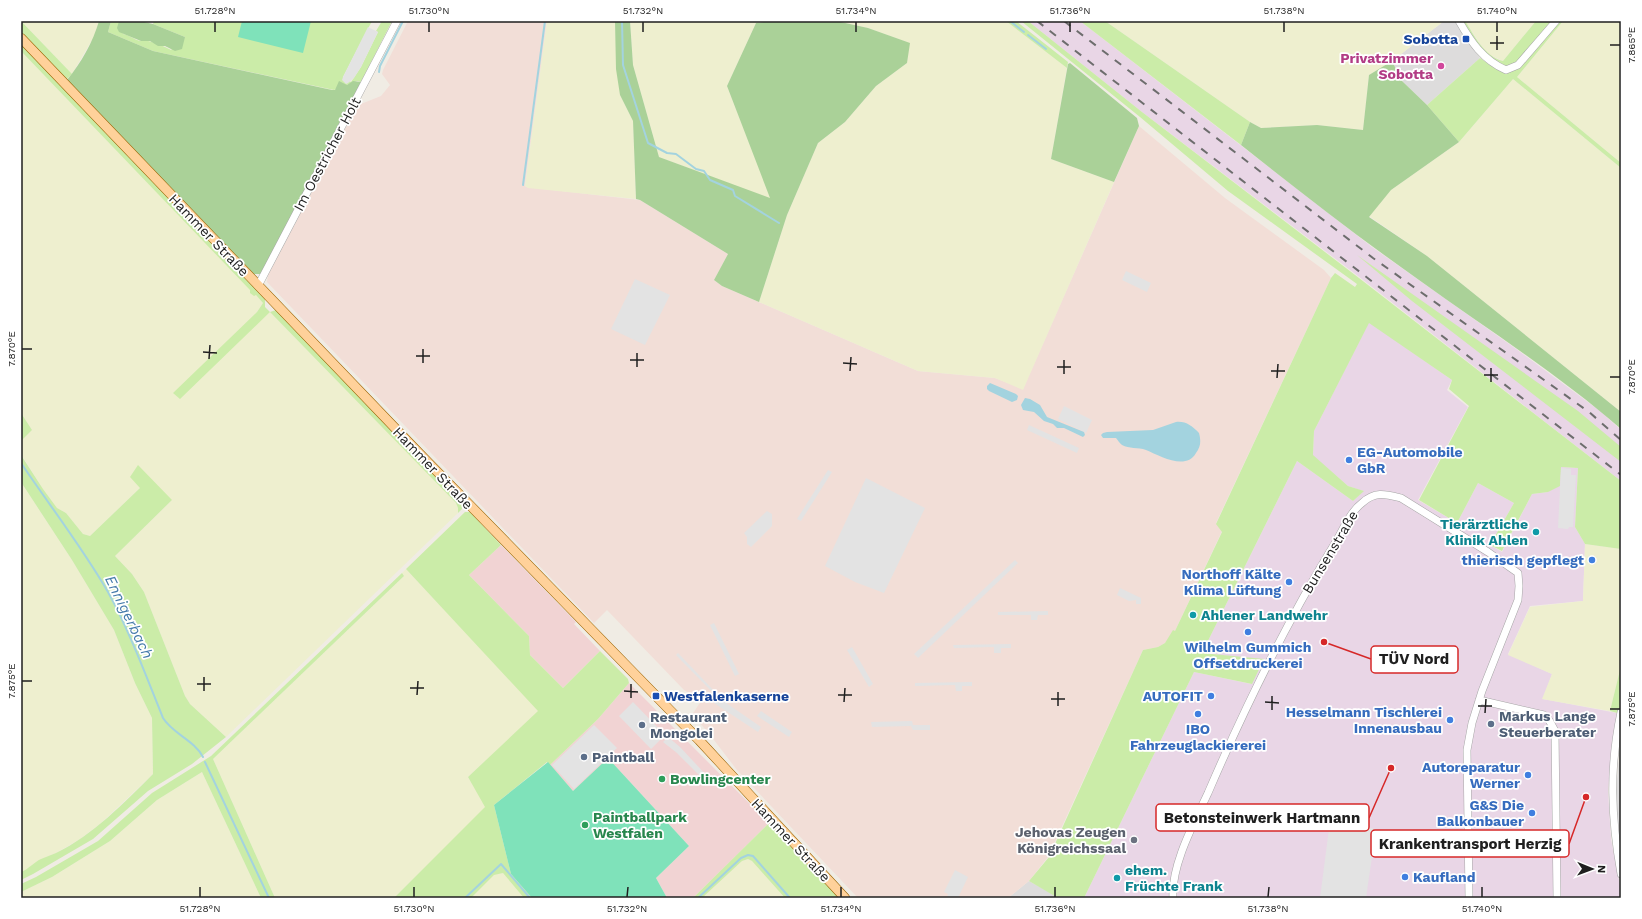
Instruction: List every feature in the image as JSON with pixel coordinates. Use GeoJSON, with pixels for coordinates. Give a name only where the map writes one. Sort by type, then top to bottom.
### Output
{"type":"FeatureCollection","features":[{"type":"Feature","properties":{"kind":"main road","name":"Hammer Straße"},"geometry":{"type":"LineString","coordinates":[[21,38],[258,286],[694,735],[845,898]]}},
{"type":"Feature","properties":{"kind":"street","name":"Im Oestricher Holt"},"geometry":{"type":"LineString","coordinates":[[258,286],[397,21]]}},
{"type":"Feature","properties":{"kind":"street"},"geometry":{"type":"LineString","coordinates":[[1459,21],[1483,57],[1506,70],[1518,65],[1556,21]]}},
{"type":"Feature","properties":{"kind":"street","name":"Bunsenstraße"},"geometry":{"type":"LineString","coordinates":[[1173,898],[1172,886],[1176,868],[1239,722],[1267,664],[1312,580],[1356,509],[1372,495],[1385,494],[1401,498],[1488,552],[1518,573],[1518,600],[1479,700],[1472,723],[1467,750],[1469,898]]}},
{"type":"Feature","properties":{"kind":"street"},"geometry":{"type":"LineString","coordinates":[[1479,700],[1544,716],[1550,720],[1555,731],[1557,898]]}},
{"type":"Feature","properties":{"kind":"street"},"geometry":{"type":"LineString","coordinates":[[1621,716],[1613,766],[1612,791],[1615,838],[1621,874]]}},
{"type":"Feature","properties":{"kind":"shaded area","name":"Westfalenkaserne"},"geometry":{"type":"Polygon","coordinates":[[[408,21],[547,21],[525,185],[526,187],[640,200],[728,254],[714,280],[722,286],[918,371],[995,378],[1023,389],[1139,126],[1225,198],[1324,270],[1331,278],[1216,523],[1222,531],[1175,631],[1165,643],[1158,647],[1143,650],[1048,857],[1029,881],[1008,898],[986,898],[985,896],[983,898],[858,898],[737,770],[707,731],[692,715],[701,701],[684,690],[607,610],[594,623],[267,282],[268,275],[355,110],[361,104],[381,96],[390,85],[382,74],[383,70],[408,21]]]}},
{"type":"Feature","properties":{"kind":"shaded area"},"geometry":{"type":"Polygon","coordinates":[[[1028,21],[1080,21],[1372,247],[1512,346],[1600,411],[1621,430],[1621,481],[1358,276],[1142,112],[1028,21]]]}},
{"type":"Feature","properties":{"kind":"shaded area"},"geometry":{"type":"Polygon","coordinates":[[[1444,21],[1456,21],[1480,58],[1427,105],[1402,81],[1392,61],[1444,21]]]}},
{"type":"Feature","properties":{"kind":"shaded area"},"geometry":{"type":"Polygon","coordinates":[[[368,27],[378,32],[361,67],[354,78],[346,84],[342,80],[343,77],[368,27]]]}},
{"type":"Feature","properties":{"kind":"shaded area"},"geometry":{"type":"Polygon","coordinates":[[[1126,271],[1151,283],[1147,292],[1122,280],[1126,271]]]}},
{"type":"Feature","properties":{"kind":"shaded area"},"geometry":{"type":"Polygon","coordinates":[[[635,279],[670,295],[645,345],[611,329],[635,279]]]}},
{"type":"Feature","properties":{"kind":"shaded area"},"geometry":{"type":"Polygon","coordinates":[[[1369,322],[1452,380],[1447,390],[1468,407],[1418,500],[1457,523],[1478,483],[1514,503],[1490,545],[1502,552],[1532,494],[1548,492],[1561,467],[1578,468],[1575,527],[1585,544],[1583,601],[1530,606],[1508,654],[1552,674],[1543,699],[1617,713],[1608,791],[1611,839],[1621,898],[1084,898],[1194,672],[1251,684],[1264,660],[1202,653],[1297,461],[1353,501],[1363,491],[1348,486],[1313,456],[1314,431],[1369,322]]]}},
{"type":"Feature","properties":{"kind":"shaded area"},"geometry":{"type":"Polygon","coordinates":[[[1064,406],[1092,420],[1086,433],[1058,419],[1064,406]]]}},
{"type":"Feature","properties":{"kind":"shaded area"},"geometry":{"type":"Polygon","coordinates":[[[1029,425],[1079,448],[1077,453],[1027,430],[1029,425]]]}},
{"type":"Feature","properties":{"kind":"shaded area"},"geometry":{"type":"Polygon","coordinates":[[[1561,468],[1571,469],[1571,475],[1576,475],[1573,527],[1569,527],[1568,529],[1558,528],[1561,468]]]}},
{"type":"Feature","properties":{"kind":"shaded area"},"geometry":{"type":"Polygon","coordinates":[[[828,470],[832,472],[801,521],[797,519],[828,470]]]}},
{"type":"Feature","properties":{"kind":"shaded area"},"geometry":{"type":"Polygon","coordinates":[[[866,478],[925,508],[884,593],[855,582],[825,566],[866,478]]]}},
{"type":"Feature","properties":{"kind":"shaded area"},"geometry":{"type":"Polygon","coordinates":[[[767,511],[772,514],[772,526],[751,547],[747,544],[747,537],[744,533],[767,511]]]}},
{"type":"Feature","properties":{"kind":"shaded area"},"geometry":{"type":"Polygon","coordinates":[[[501,545],[576,622],[574,624],[600,651],[563,688],[530,655],[529,636],[469,575],[501,545]]]}},
{"type":"Feature","properties":{"kind":"shaded area"},"geometry":{"type":"Polygon","coordinates":[[[1015,560],[1018,563],[918,658],[914,654],[1015,560]]]}},
{"type":"Feature","properties":{"kind":"shaded area"},"geometry":{"type":"Polygon","coordinates":[[[1120,588],[1141,598],[1141,604],[1136,604],[1136,600],[1129,601],[1117,595],[1120,588]]]}},
{"type":"Feature","properties":{"kind":"shaded area"},"geometry":{"type":"Polygon","coordinates":[[[1048,611],[1048,615],[1038,615],[1037,620],[1031,620],[1031,615],[998,615],[998,612],[1048,611]]]}},
{"type":"Feature","properties":{"kind":"shaded area"},"geometry":{"type":"Polygon","coordinates":[[[714,623],[739,674],[735,676],[710,625],[714,623]]]}},
{"type":"Feature","properties":{"kind":"shaded area"},"geometry":{"type":"Polygon","coordinates":[[[1011,644],[1011,648],[1001,648],[1001,653],[994,653],[994,647],[954,648],[953,645],[1011,644]]]}},
{"type":"Feature","properties":{"kind":"shaded area"},"geometry":{"type":"Polygon","coordinates":[[[852,647],[873,684],[869,687],[847,650],[852,647]]]}},
{"type":"Feature","properties":{"kind":"shaded area"},"geometry":{"type":"Polygon","coordinates":[[[678,653],[719,696],[719,698],[761,727],[758,732],[714,703],[716,696],[676,655],[678,653]]]}},
{"type":"Feature","properties":{"kind":"shaded area"},"geometry":{"type":"Polygon","coordinates":[[[972,682],[972,686],[962,686],[962,691],[956,691],[955,685],[915,686],[915,683],[972,682]]]}},
{"type":"Feature","properties":{"kind":"shaded area"},"geometry":{"type":"Polygon","coordinates":[[[629,683],[769,823],[693,898],[667,898],[656,878],[689,846],[608,758],[573,791],[550,765],[598,719],[629,683]]]}},
{"type":"Feature","properties":{"kind":"shaded area","name":"Restaurant Mongolei"},"geometry":{"type":"Polygon","coordinates":[[[633,702],[665,735],[651,749],[619,716],[633,702]]]}},
{"type":"Feature","properties":{"kind":"shaded area"},"geometry":{"type":"Polygon","coordinates":[[[761,711],[792,732],[789,737],[757,716],[761,711]]]}},
{"type":"Feature","properties":{"kind":"shaded area"},"geometry":{"type":"Polygon","coordinates":[[[912,721],[913,725],[930,725],[930,730],[913,730],[911,726],[872,727],[871,722],[912,721]]]}},
{"type":"Feature","properties":{"kind":"shaded area","name":"Paintball"},"geometry":{"type":"Polygon","coordinates":[[[594,725],[617,748],[574,789],[552,765],[594,725]]]}},
{"type":"Feature","properties":{"kind":"shaded area"},"geometry":{"type":"Polygon","coordinates":[[[668,737],[680,747],[708,777],[705,781],[677,753],[663,742],[668,737]]]}},
{"type":"Feature","properties":{"kind":"shaded area"},"geometry":{"type":"Polygon","coordinates":[[[1621,737],[1621,850],[1616,791],[1621,737]]]}},
{"type":"Feature","properties":{"kind":"shaded area","name":"Kaufland"},"geometry":{"type":"Polygon","coordinates":[[[1330,821],[1376,829],[1366,898],[1320,898],[1330,821]]]}},
{"type":"Feature","properties":{"kind":"shaded area"},"geometry":{"type":"Polygon","coordinates":[[[955,870],[968,877],[958,898],[947,898],[948,894],[944,892],[955,870]]]}},
{"type":"Feature","properties":{"kind":"shaded area"},"geometry":{"type":"Polygon","coordinates":[[[1029,881],[1058,897],[1058,898],[1008,898],[1029,881]]]}},
{"type":"Feature","properties":{"kind":"green space"},"geometry":{"type":"Polygon","coordinates":[[[21,21],[99,21],[95,35],[72,74],[21,21]]]}},
{"type":"Feature","properties":{"kind":"green space"},"geometry":{"type":"Polygon","coordinates":[[[21,21],[72,74],[66,80],[21,33],[21,21]]]}},
{"type":"Feature","properties":{"kind":"green space"},"geometry":{"type":"Polygon","coordinates":[[[99,21],[111,21],[108,32],[153,51],[332,90],[335,90],[339,81],[347,85],[353,81],[361,82],[261,274],[251,274],[67,80],[86,52],[99,21]]]}},
{"type":"Feature","properties":{"kind":"green space"},"geometry":{"type":"Polygon","coordinates":[[[111,21],[119,21],[123,34],[141,41],[152,42],[171,50],[185,37],[153,24],[154,21],[372,21],[343,77],[351,82],[361,67],[378,32],[376,31],[382,21],[392,21],[361,82],[357,81],[334,90],[153,51],[108,32],[111,21]]]}},
{"type":"Feature","properties":{"kind":"green space"},"geometry":{"type":"Polygon","coordinates":[[[119,21],[140,21],[153,24],[185,37],[182,49],[175,51],[165,46],[158,46],[150,41],[141,41],[119,32],[117,28],[119,21]]]}},
{"type":"Feature","properties":{"kind":"green space"},"geometry":{"type":"Polygon","coordinates":[[[242,21],[311,21],[303,53],[238,37],[242,21]]]}},
{"type":"Feature","properties":{"kind":"green space"},"geometry":{"type":"Polygon","coordinates":[[[547,21],[615,21],[620,95],[633,121],[636,199],[528,188],[525,186],[547,21]]]}},
{"type":"Feature","properties":{"kind":"green space"},"geometry":{"type":"Polygon","coordinates":[[[615,21],[630,21],[633,65],[659,157],[770,198],[727,86],[756,23],[773,21],[836,21],[868,28],[910,43],[907,63],[876,86],[845,122],[818,143],[787,215],[759,302],[722,286],[714,280],[728,254],[636,199],[633,121],[620,95],[616,69],[615,21]]]}},
{"type":"Feature","properties":{"kind":"green space"},"geometry":{"type":"Polygon","coordinates":[[[630,21],[773,21],[756,23],[727,86],[771,199],[659,157],[633,65],[630,21]]]}},
{"type":"Feature","properties":{"kind":"green space"},"geometry":{"type":"Polygon","coordinates":[[[836,21],[1006,21],[1067,68],[1051,159],[1114,182],[1023,390],[995,378],[918,371],[759,302],[787,215],[818,143],[845,122],[876,86],[907,63],[909,43],[868,28],[836,21]]]}},
{"type":"Feature","properties":{"kind":"green space"},"geometry":{"type":"Polygon","coordinates":[[[1006,21],[1016,21],[1068,62],[1067,68],[1006,21]]]}},
{"type":"Feature","properties":{"kind":"green space"},"geometry":{"type":"Polygon","coordinates":[[[1021,21],[1028,21],[1142,112],[1621,481],[1621,549],[1585,544],[1575,527],[1578,468],[1561,467],[1560,486],[1548,492],[1532,494],[1502,551],[1490,545],[1514,503],[1478,483],[1457,523],[1419,500],[1469,406],[1449,389],[1452,380],[1369,323],[1314,431],[1313,455],[1348,486],[1364,491],[1353,501],[1297,461],[1202,653],[1264,659],[1252,684],[1194,672],[1084,898],[1058,898],[1029,881],[1049,857],[1143,650],[1158,647],[1165,643],[1173,630],[1175,631],[1222,532],[1216,524],[1331,278],[1335,273],[1355,287],[1357,284],[1228,191],[1140,117],[1021,21]]]}},
{"type":"Feature","properties":{"kind":"green space"},"geometry":{"type":"Polygon","coordinates":[[[1080,21],[1105,21],[1250,122],[1241,145],[1080,21]]]}},
{"type":"Feature","properties":{"kind":"green space"},"geometry":{"type":"Polygon","coordinates":[[[1105,21],[1444,21],[1392,61],[1369,75],[1363,130],[1317,125],[1261,128],[1250,122],[1105,21]]]}},
{"type":"Feature","properties":{"kind":"green space"},"geometry":{"type":"Polygon","coordinates":[[[1461,21],[1465,21],[1476,39],[1490,55],[1503,61],[1536,21],[1554,21],[1517,63],[1505,66],[1487,57],[1461,21]]]}},
{"type":"Feature","properties":{"kind":"green space"},"geometry":{"type":"Polygon","coordinates":[[[1465,21],[1536,21],[1503,61],[1490,55],[1483,48],[1465,21]]]}},
{"type":"Feature","properties":{"kind":"green space"},"geometry":{"type":"Polygon","coordinates":[[[1559,21],[1563,21],[1517,77],[1621,163],[1621,168],[1513,79],[1459,142],[1427,105],[1480,58],[1503,71],[1518,68],[1559,21]]]}},
{"type":"Feature","properties":{"kind":"green space"},"geometry":{"type":"Polygon","coordinates":[[[1563,21],[1621,21],[1621,163],[1517,77],[1563,21]]]}},
{"type":"Feature","properties":{"kind":"green space"},"geometry":{"type":"Polygon","coordinates":[[[21,43],[265,299],[265,307],[270,312],[180,399],[173,393],[257,312],[263,303],[256,295],[254,296],[250,293],[250,290],[21,51],[21,43]]]}},
{"type":"Feature","properties":{"kind":"green space"},"geometry":{"type":"Polygon","coordinates":[[[21,51],[256,295],[263,303],[257,312],[262,319],[270,312],[387,431],[456,503],[458,508],[458,513],[226,737],[190,704],[185,696],[144,592],[132,574],[115,556],[172,500],[140,488],[90,536],[83,534],[66,513],[57,508],[21,454],[21,441],[32,430],[21,413],[21,51]]]}},
{"type":"Feature","properties":{"kind":"green space"},"geometry":{"type":"Polygon","coordinates":[[[1392,61],[1402,81],[1427,105],[1459,142],[1391,190],[1369,217],[1427,256],[1621,412],[1621,429],[1572,389],[1374,247],[1241,145],[1250,122],[1261,128],[1317,125],[1363,130],[1369,75],[1392,61]]]}},
{"type":"Feature","properties":{"kind":"green space"},"geometry":{"type":"Polygon","coordinates":[[[1070,63],[1137,118],[1139,126],[1114,182],[1051,159],[1068,64],[1070,63]]]}},
{"type":"Feature","properties":{"kind":"green space"},"geometry":{"type":"Polygon","coordinates":[[[1513,79],[1621,168],[1621,412],[1427,256],[1369,216],[1391,190],[1459,142],[1513,79]]]}},
{"type":"Feature","properties":{"kind":"green space"},"geometry":{"type":"Polygon","coordinates":[[[1357,255],[1578,411],[1621,447],[1621,462],[1412,301],[1357,255]]]}},
{"type":"Feature","properties":{"kind":"green space"},"geometry":{"type":"Polygon","coordinates":[[[276,310],[279,312],[462,504],[462,509],[458,513],[456,503],[270,312],[276,310]]]}},
{"type":"Feature","properties":{"kind":"green space"},"geometry":{"type":"Polygon","coordinates":[[[21,413],[32,430],[21,441],[21,413]]]}},
{"type":"Feature","properties":{"kind":"green space"},"geometry":{"type":"Polygon","coordinates":[[[21,455],[57,508],[66,513],[83,534],[90,536],[140,488],[130,477],[138,465],[172,500],[115,556],[132,574],[144,592],[185,696],[190,704],[226,737],[192,764],[148,791],[93,839],[21,880],[21,872],[38,860],[70,846],[83,837],[108,818],[153,774],[152,718],[135,683],[114,630],[72,560],[21,482],[21,455]]]}},
{"type":"Feature","properties":{"kind":"green space"},"geometry":{"type":"Polygon","coordinates":[[[21,482],[72,560],[114,630],[135,683],[152,718],[153,774],[101,823],[80,839],[56,853],[40,860],[29,869],[21,872],[21,482]]]}},
{"type":"Feature","properties":{"kind":"green space"},"geometry":{"type":"Polygon","coordinates":[[[465,512],[470,512],[501,545],[469,575],[529,636],[530,655],[563,688],[600,651],[628,679],[629,683],[598,719],[550,765],[547,762],[494,805],[511,874],[532,898],[524,898],[503,873],[494,875],[471,898],[394,898],[485,807],[468,777],[538,711],[406,569],[465,512]]]}},
{"type":"Feature","properties":{"kind":"green space"},"geometry":{"type":"Polygon","coordinates":[[[1585,544],[1621,549],[1621,666],[1610,711],[1542,699],[1552,674],[1508,655],[1530,607],[1583,601],[1585,544]]]}},
{"type":"Feature","properties":{"kind":"green space"},"geometry":{"type":"Polygon","coordinates":[[[406,569],[539,711],[468,777],[486,807],[394,898],[275,898],[213,759],[404,576],[402,573],[406,569]]]}},
{"type":"Feature","properties":{"kind":"green space"},"geometry":{"type":"Polygon","coordinates":[[[402,573],[404,576],[213,759],[275,898],[261,898],[202,772],[157,800],[110,841],[52,877],[21,892],[21,884],[36,877],[98,841],[152,793],[211,756],[402,573]]]}},
{"type":"Feature","properties":{"kind":"green space"},"geometry":{"type":"Polygon","coordinates":[[[1621,666],[1621,714],[1610,711],[1621,666]]]}},
{"type":"Feature","properties":{"kind":"green space","name":"Paintballpark Westfalen"},"geometry":{"type":"Polygon","coordinates":[[[608,758],[689,846],[656,878],[667,898],[532,898],[511,874],[494,805],[548,762],[573,791],[608,758]]]}},
{"type":"Feature","properties":{"kind":"green space"},"geometry":{"type":"Polygon","coordinates":[[[202,772],[261,898],[21,898],[21,892],[52,877],[110,841],[157,800],[202,772]]]}},
{"type":"Feature","properties":{"kind":"green space"},"geometry":{"type":"Polygon","coordinates":[[[769,823],[840,898],[785,898],[752,861],[748,859],[742,861],[702,898],[693,898],[769,823]]]}},
{"type":"Feature","properties":{"kind":"green space"},"geometry":{"type":"Polygon","coordinates":[[[748,859],[752,861],[785,898],[702,898],[742,861],[748,859]]]}},
{"type":"Feature","properties":{"kind":"green space"},"geometry":{"type":"Polygon","coordinates":[[[503,873],[524,898],[471,898],[494,875],[503,873]]]}},
{"type":"Feature","properties":{"kind":"water"},"geometry":{"type":"Polygon","coordinates":[[[990,383],[1016,394],[1018,396],[1017,400],[1012,402],[989,391],[987,386],[990,383]]]}},
{"type":"Feature","properties":{"kind":"water"},"geometry":{"type":"Polygon","coordinates":[[[1025,398],[1030,399],[1040,405],[1047,417],[1084,432],[1085,435],[1083,437],[1064,428],[1057,428],[1053,424],[1044,421],[1034,412],[1023,410],[1021,405],[1025,398]]]}},
{"type":"Feature","properties":{"kind":"water"},"geometry":{"type":"Polygon","coordinates":[[[1176,422],[1189,424],[1199,433],[1200,446],[1192,458],[1186,461],[1179,462],[1143,449],[1131,448],[1121,444],[1116,438],[1103,438],[1101,435],[1107,432],[1153,430],[1176,422]]]}},
{"type":"Feature","properties":{"kind":"waterway"},"geometry":{"type":"LineString","coordinates":[[379,72],[380,66],[403,21]]}},
{"type":"Feature","properties":{"kind":"waterway"},"geometry":{"type":"LineString","coordinates":[[523,185],[545,21]]}},
{"type":"Feature","properties":{"kind":"waterway"},"geometry":{"type":"LineString","coordinates":[[622,21],[623,65],[648,143],[667,153],[676,154],[696,169],[704,171],[710,180],[733,190],[735,196],[779,223]]}},
{"type":"Feature","properties":{"kind":"waterway"},"geometry":{"type":"LineString","coordinates":[[1010,21],[1024,32]]}},
{"type":"Feature","properties":{"kind":"waterway"},"geometry":{"type":"LineString","coordinates":[[1028,35],[1046,49]]}},
{"type":"Feature","properties":{"kind":"waterway","name":"Ennigerbach"},"geometry":{"type":"LineString","coordinates":[[21,463],[77,543],[108,592],[131,638],[163,718],[167,724],[194,746],[203,757]]}},
{"type":"Feature","properties":{"kind":"waterway","name":"Ennigerbach"},"geometry":{"type":"LineString","coordinates":[[205,762],[269,898]]}},
{"type":"Feature","properties":{"kind":"waterway"},"geometry":{"type":"LineString","coordinates":[[698,898],[741,858],[748,855],[753,856],[790,898]]}},
{"type":"Feature","properties":{"kind":"waterway"},"geometry":{"type":"LineString","coordinates":[[465,898],[501,864],[530,898]]}},
{"type":"Feature","properties":{"kind":"railway"},"geometry":{"type":"LineString","coordinates":[[1037,21],[1621,475]]}},
{"type":"Feature","properties":{"kind":"railway"},"geometry":{"type":"LineString","coordinates":[[1064,21],[1373,258],[1589,412],[1621,440]]}},
{"type":"Feature","properties":{"kind":"place","name":"Sobotta"},"geometry":{"type":"Point","coordinates":[1466,39]}},
{"type":"Feature","properties":{"kind":"place","name":"Privatzimmer Sobotta"},"geometry":{"type":"Point","coordinates":[1441,66]}},
{"type":"Feature","properties":{"kind":"place","name":"EG-Automobile GbR"},"geometry":{"type":"Point","coordinates":[1349,460]}},
{"type":"Feature","properties":{"kind":"place","name":"Tierärztliche Klinik Ahlen"},"geometry":{"type":"Point","coordinates":[1536,532]}},
{"type":"Feature","properties":{"kind":"place","name":"thierisch gepflegt"},"geometry":{"type":"Point","coordinates":[1592,560]}},
{"type":"Feature","properties":{"kind":"place","name":"Northoff Kälte Klima Lüftung"},"geometry":{"type":"Point","coordinates":[1289,582]}},
{"type":"Feature","properties":{"kind":"place","name":"Ahlener Landwehr"},"geometry":{"type":"Point","coordinates":[1193,615]}},
{"type":"Feature","properties":{"kind":"place","name":"Wilhelm Gummich Offsetdruckerei"},"geometry":{"type":"Point","coordinates":[1248,632]}},
{"type":"Feature","properties":{"kind":"place","name":"TÜV Nord"},"geometry":{"type":"Point","coordinates":[1324,642]}},
{"type":"Feature","properties":{"kind":"place","name":"Westfalenkaserne"},"geometry":{"type":"Point","coordinates":[656,696]}},
{"type":"Feature","properties":{"kind":"place","name":"AUTOFIT"},"geometry":{"type":"Point","coordinates":[1211,696]}},
{"type":"Feature","properties":{"kind":"place","name":"IBO Fahrzeuglackiererei"},"geometry":{"type":"Point","coordinates":[1198,714]}},
{"type":"Feature","properties":{"kind":"place","name":"Hesselmann Tischlerei Innenausbau"},"geometry":{"type":"Point","coordinates":[1450,720]}},
{"type":"Feature","properties":{"kind":"place","name":"Markus Lange Steuerberater"},"geometry":{"type":"Point","coordinates":[1491,724]}},
{"type":"Feature","properties":{"kind":"place","name":"Restaurant Mongolei"},"geometry":{"type":"Point","coordinates":[642,725]}},
{"type":"Feature","properties":{"kind":"place","name":"Paintball"},"geometry":{"type":"Point","coordinates":[584,757]}},
{"type":"Feature","properties":{"kind":"place","name":"Betonsteinwerk Hartmann"},"geometry":{"type":"Point","coordinates":[1391,768]}},
{"type":"Feature","properties":{"kind":"place","name":"Autoreparatur Werner"},"geometry":{"type":"Point","coordinates":[1528,775]}},
{"type":"Feature","properties":{"kind":"place","name":"Bowlingcenter"},"geometry":{"type":"Point","coordinates":[662,779]}},
{"type":"Feature","properties":{"kind":"place","name":"Krankentransport Herzig"},"geometry":{"type":"Point","coordinates":[1586,797]}},
{"type":"Feature","properties":{"kind":"place","name":"G&S Die Balkonbauer"},"geometry":{"type":"Point","coordinates":[1532,813]}},
{"type":"Feature","properties":{"kind":"place","name":"Paintballpark Westfalen"},"geometry":{"type":"Point","coordinates":[585,825]}},
{"type":"Feature","properties":{"kind":"place","name":"Jehovas Zeugen Königreichssaal"},"geometry":{"type":"Point","coordinates":[1134,840]}},
{"type":"Feature","properties":{"kind":"place","name":"Kaufland"},"geometry":{"type":"Point","coordinates":[1405,877]}},
{"type":"Feature","properties":{"kind":"place","name":"ehem. Früchte Frank"},"geometry":{"type":"Point","coordinates":[1117,878]}}]}
